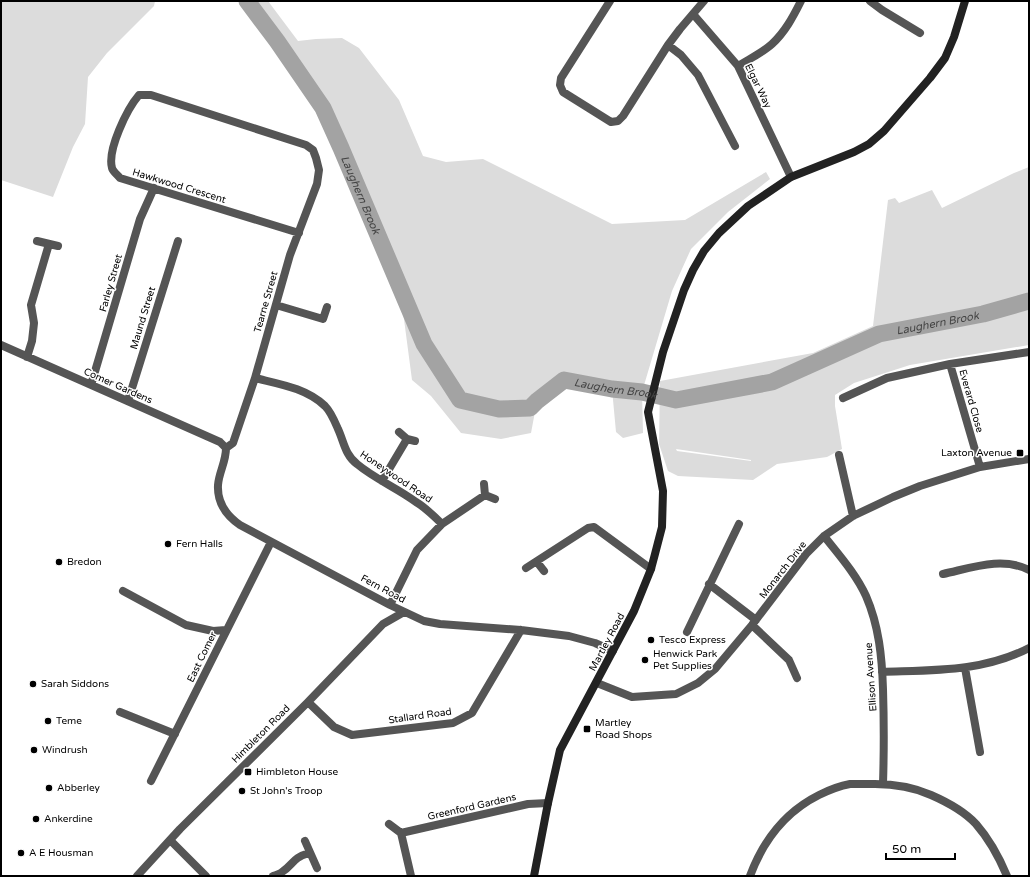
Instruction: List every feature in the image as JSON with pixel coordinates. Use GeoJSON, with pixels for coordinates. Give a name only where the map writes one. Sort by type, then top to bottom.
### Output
{"type":"FeatureCollection","features":[{"type":"Feature","properties":{"kind":"main road"},"geometry":{"type":"LineString","coordinates":[[791,176],[854,152],[869,144],[884,131],[930,78],[945,58],[954,37],[965,1]]}},
{"type":"Feature","properties":{"kind":"main road","name":"Martley Road"},"geometry":{"type":"LineString","coordinates":[[534,876],[560,750],[634,611],[651,568],[662,527],[663,491],[648,412],[663,352],[684,290],[704,251],[719,233],[748,206],[791,176]]}},
{"type":"Feature","properties":{"kind":"street"},"geometry":{"type":"LineString","coordinates":[[610,1],[561,78],[560,85],[563,92],[610,122],[618,121],[623,116],[668,45],[704,1]]}},
{"type":"Feature","properties":{"kind":"street"},"geometry":{"type":"LineString","coordinates":[[738,66],[771,45],[782,34],[801,1]]}},
{"type":"Feature","properties":{"kind":"street"},"geometry":{"type":"LineString","coordinates":[[870,1],[920,33]]}},
{"type":"Feature","properties":{"kind":"street","name":"Elgar Way"},"geometry":{"type":"LineString","coordinates":[[693,14],[738,66],[791,176]]}},
{"type":"Feature","properties":{"kind":"street"},"geometry":{"type":"LineString","coordinates":[[668,45],[682,55],[698,75],[734,146]]}},
{"type":"Feature","properties":{"kind":"street","name":"Hawkwood Crescent"},"geometry":{"type":"LineString","coordinates":[[299,233],[120,178],[112,170],[111,156],[114,143],[131,104],[139,95],[151,95],[306,145],[313,150],[316,158]]}},
{"type":"Feature","properties":{"kind":"street","name":"Tearne Street"},"geometry":{"type":"LineString","coordinates":[[226,448],[233,443],[254,378],[290,255],[317,184],[319,170],[316,158]]}},
{"type":"Feature","properties":{"kind":"street","name":"Farley Street"},"geometry":{"type":"LineString","coordinates":[[91,385],[99,364],[140,219],[154,188]]}},
{"type":"Feature","properties":{"kind":"street"},"geometry":{"type":"LineString","coordinates":[[37,241],[58,246]]}},
{"type":"Feature","properties":{"kind":"street","name":"Maund Street"},"geometry":{"type":"LineString","coordinates":[[128,401],[178,241]]}},
{"type":"Feature","properties":{"kind":"street"},"geometry":{"type":"LineString","coordinates":[[27,357],[32,341],[34,323],[31,306],[49,244]]}},
{"type":"Feature","properties":{"kind":"street"},"geometry":{"type":"LineString","coordinates":[[276,305],[323,318],[327,307]]}},
{"type":"Feature","properties":{"kind":"street","name":"Comer Gardens"},"geometry":{"type":"LineString","coordinates":[[1,345],[220,442],[226,448]]}},
{"type":"Feature","properties":{"kind":"street","name":"Everard Close"},"geometry":{"type":"LineString","coordinates":[[843,398],[887,378],[950,364],[1029,352]]}},
{"type":"Feature","properties":{"kind":"street","name":"Everard Close"},"geometry":{"type":"LineString","coordinates":[[950,364],[980,467]]}},
{"type":"Feature","properties":{"kind":"street","name":"Honeywood Road"},"geometry":{"type":"LineString","coordinates":[[254,378],[304,391],[325,406],[331,413],[339,430],[347,454],[356,463],[382,481],[416,501],[442,524]]}},
{"type":"Feature","properties":{"kind":"street"},"geometry":{"type":"LineString","coordinates":[[399,432],[407,439],[415,441]]}},
{"type":"Feature","properties":{"kind":"street"},"geometry":{"type":"LineString","coordinates":[[382,481],[407,439]]}},
{"type":"Feature","properties":{"kind":"street","name":"Fern Road"},"geometry":{"type":"LineString","coordinates":[[226,448],[226,458],[218,486],[219,498],[223,508],[232,520],[390,605],[424,621],[440,624],[521,630],[569,636],[595,643],[613,651]]}},
{"type":"Feature","properties":{"kind":"street"},"geometry":{"type":"LineString","coordinates":[[839,455],[853,516]]}},
{"type":"Feature","properties":{"kind":"street","name":"Monarch Drive"},"geometry":{"type":"LineString","coordinates":[[597,683],[632,697],[676,694],[698,683],[715,669],[754,623],[806,554],[824,536],[853,516],[900,494],[980,467],[1029,459]]}},
{"type":"Feature","properties":{"kind":"street"},"geometry":{"type":"LineString","coordinates":[[484,484],[485,495]]}},
{"type":"Feature","properties":{"kind":"street"},"geometry":{"type":"LineString","coordinates":[[390,605],[417,550],[442,524],[485,495]]}},
{"type":"Feature","properties":{"kind":"street"},"geometry":{"type":"LineString","coordinates":[[485,495],[495,500]]}},
{"type":"Feature","properties":{"kind":"street"},"geometry":{"type":"LineString","coordinates":[[687,632],[739,524]]}},
{"type":"Feature","properties":{"kind":"street"},"geometry":{"type":"LineString","coordinates":[[526,568],[588,528],[594,527],[651,568]]}},
{"type":"Feature","properties":{"kind":"street","name":"Ellison Avenue"},"geometry":{"type":"LineString","coordinates":[[824,536],[849,567],[870,604],[879,641],[885,728],[883,784]]}},
{"type":"Feature","properties":{"kind":"street","name":"East Comer"},"geometry":{"type":"LineString","coordinates":[[151,781],[271,542]]}},
{"type":"Feature","properties":{"kind":"street"},"geometry":{"type":"LineString","coordinates":[[536,562],[544,571]]}},
{"type":"Feature","properties":{"kind":"street"},"geometry":{"type":"LineString","coordinates":[[943,574],[998,563],[1023,567],[1029,570]]}},
{"type":"Feature","properties":{"kind":"street"},"geometry":{"type":"LineString","coordinates":[[709,584],[754,623],[789,660],[797,678]]}},
{"type":"Feature","properties":{"kind":"street"},"geometry":{"type":"LineString","coordinates":[[123,591],[186,625],[213,631],[226,630]]}},
{"type":"Feature","properties":{"kind":"street","name":"Himbleton Road"},"geometry":{"type":"LineString","coordinates":[[137,876],[145,872],[180,829],[384,624],[404,612]]}},
{"type":"Feature","properties":{"kind":"street","name":"Stallard Road"},"geometry":{"type":"LineString","coordinates":[[308,702],[334,727],[352,735],[453,723],[472,713],[521,630]]}},
{"type":"Feature","properties":{"kind":"street"},"geometry":{"type":"LineString","coordinates":[[882,672],[965,668],[992,662],[1029,648]]}},
{"type":"Feature","properties":{"kind":"street"},"geometry":{"type":"LineString","coordinates":[[965,668],[980,752]]}},
{"type":"Feature","properties":{"kind":"street"},"geometry":{"type":"LineString","coordinates":[[120,712],[175,734]]}},
{"type":"Feature","properties":{"kind":"street"},"geometry":{"type":"LineString","coordinates":[[750,876],[767,841],[776,828],[788,816],[812,799],[835,788],[850,784],[883,784],[916,788],[950,803],[976,823],[996,850],[1007,876]]}},
{"type":"Feature","properties":{"kind":"street","name":"Greenford Gardens"},"geometry":{"type":"LineString","coordinates":[[401,833],[528,804],[548,803]]}},
{"type":"Feature","properties":{"kind":"street"},"geometry":{"type":"LineString","coordinates":[[389,824],[401,833],[410,876]]}},
{"type":"Feature","properties":{"kind":"street"},"geometry":{"type":"LineString","coordinates":[[170,840],[206,876]]}},
{"type":"Feature","properties":{"kind":"street"},"geometry":{"type":"LineString","coordinates":[[305,841],[309,853],[317,868]]}},
{"type":"Feature","properties":{"kind":"street"},"geometry":{"type":"LineString","coordinates":[[273,876],[282,872],[300,855],[309,853]]}},
{"type":"Feature","properties":{"kind":"shaded area"},"geometry":{"type":"Polygon","coordinates":[[[1,1],[155,1],[154,6],[107,53],[88,77],[85,124],[73,147],[53,197],[1,180],[1,1]]]}},
{"type":"Feature","properties":{"kind":"shaded area"},"geometry":{"type":"Polygon","coordinates":[[[247,1],[268,1],[298,41],[342,38],[359,48],[399,100],[423,156],[446,162],[483,159],[612,224],[685,220],[766,172],[770,179],[728,212],[691,249],[672,291],[642,392],[643,433],[623,438],[616,432],[612,389],[564,380],[537,401],[531,433],[501,439],[461,433],[431,396],[412,380],[400,289],[341,148],[323,108],[277,41],[247,1]]]}},
{"type":"Feature","properties":{"kind":"shaded area"},"geometry":{"type":"Polygon","coordinates":[[[1029,167],[1029,345],[910,365],[854,383],[835,395],[835,406],[842,449],[827,457],[777,464],[753,480],[678,476],[668,471],[659,444],[660,381],[813,353],[873,326],[888,200],[895,198],[899,203],[932,190],[942,208],[1029,167]],[[676,449],[677,451],[751,460],[676,449]]]}},
{"type":"Feature","properties":{"kind":"waterway","name":"Laughern Brook"},"geometry":{"type":"LineString","coordinates":[[247,1],[277,41],[323,108],[424,344],[460,400],[499,409],[530,408],[564,380],[612,389],[642,392],[676,400],[772,382],[879,334],[983,314],[1029,301]]}},
{"type":"Feature","properties":{"kind":"place","name":"Laxton Avenue"},"geometry":{"type":"Point","coordinates":[1020,453]}},
{"type":"Feature","properties":{"kind":"place","name":"Fern Halls"},"geometry":{"type":"Point","coordinates":[168,544]}},
{"type":"Feature","properties":{"kind":"place","name":"Bredon"},"geometry":{"type":"Point","coordinates":[59,562]}},
{"type":"Feature","properties":{"kind":"place","name":"Tesco Express"},"geometry":{"type":"Point","coordinates":[651,640]}},
{"type":"Feature","properties":{"kind":"place","name":"Henwick Park Pet Supplies"},"geometry":{"type":"Point","coordinates":[645,660]}},
{"type":"Feature","properties":{"kind":"place","name":"Sarah Siddons"},"geometry":{"type":"Point","coordinates":[33,684]}},
{"type":"Feature","properties":{"kind":"place","name":"Teme"},"geometry":{"type":"Point","coordinates":[48,721]}},
{"type":"Feature","properties":{"kind":"place","name":"Martley Road Shops"},"geometry":{"type":"Point","coordinates":[587,729]}},
{"type":"Feature","properties":{"kind":"place","name":"Windrush"},"geometry":{"type":"Point","coordinates":[34,750]}},
{"type":"Feature","properties":{"kind":"place","name":"Himbleton House"},"geometry":{"type":"Point","coordinates":[248,772]}},
{"type":"Feature","properties":{"kind":"place","name":"Abberley"},"geometry":{"type":"Point","coordinates":[49,788]}},
{"type":"Feature","properties":{"kind":"place","name":"St John's Troop"},"geometry":{"type":"Point","coordinates":[242,791]}},
{"type":"Feature","properties":{"kind":"place","name":"Ankerdine"},"geometry":{"type":"Point","coordinates":[36,819]}},
{"type":"Feature","properties":{"kind":"place","name":"A E Housman"},"geometry":{"type":"Point","coordinates":[21,853]}}]}
